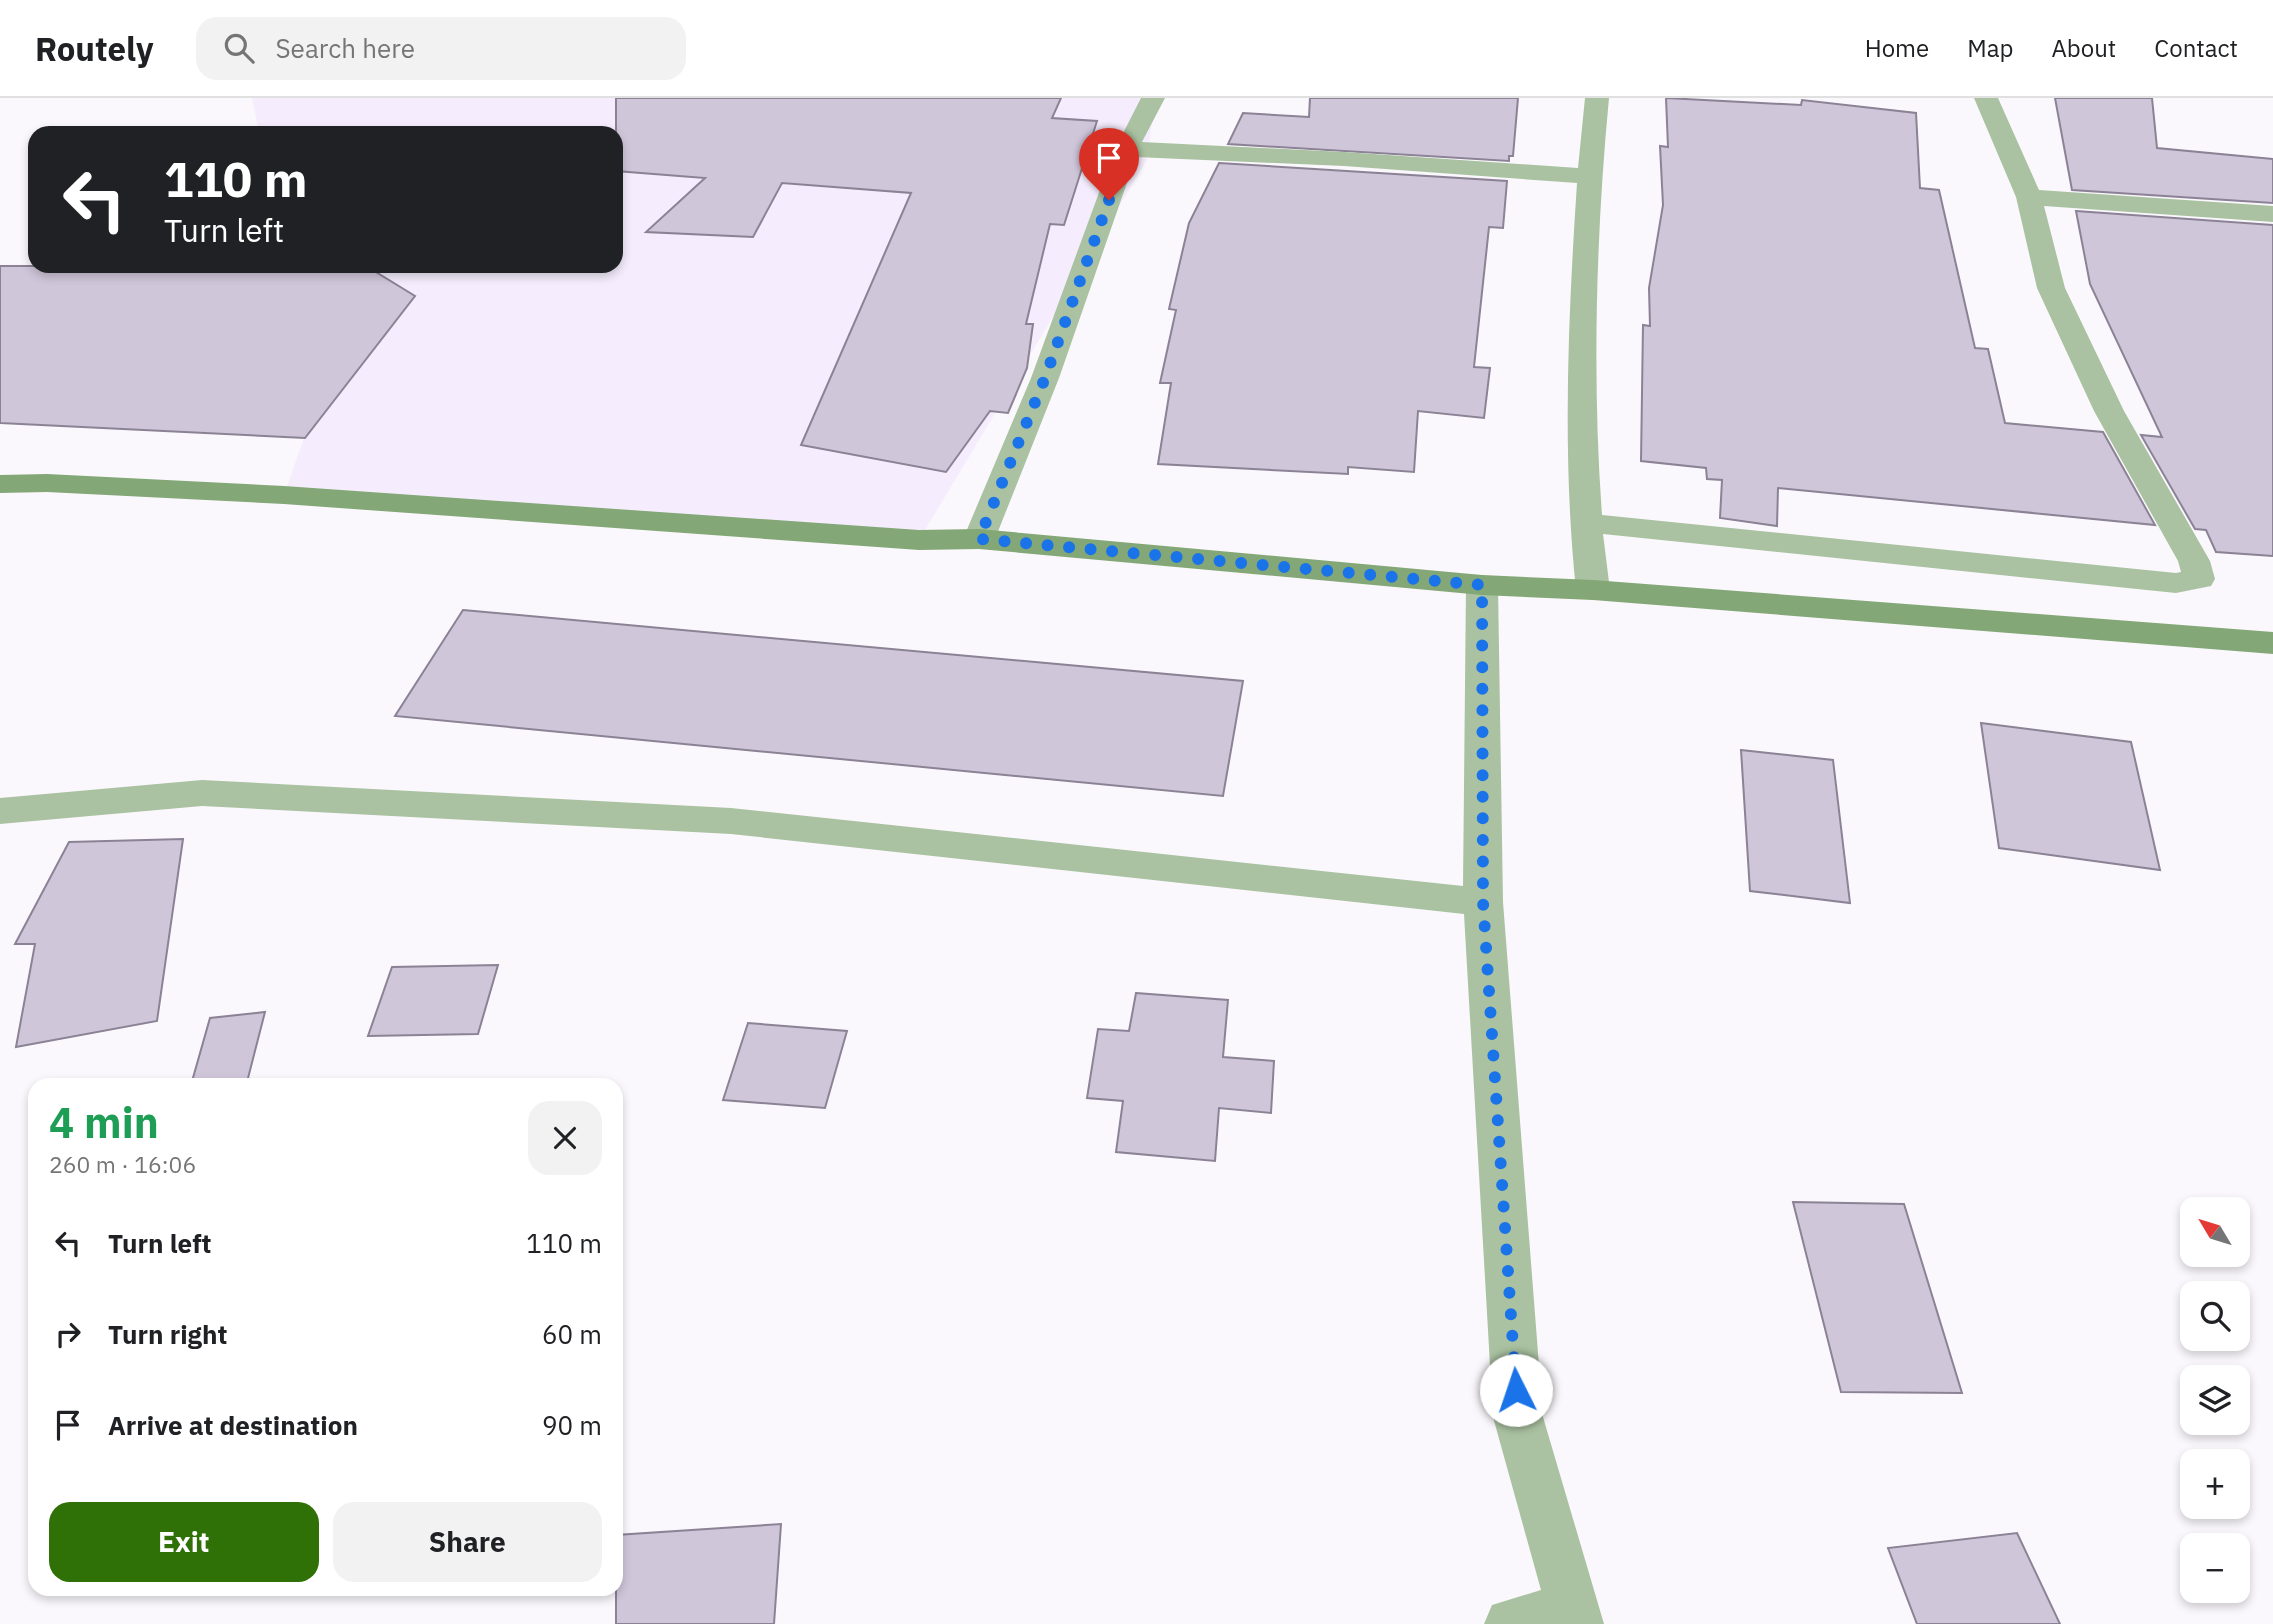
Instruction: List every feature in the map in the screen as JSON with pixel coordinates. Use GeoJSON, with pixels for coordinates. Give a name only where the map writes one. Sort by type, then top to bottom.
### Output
{"type":"FeatureCollection","features":[{"type":"Feature","properties":{"kind":"street"},"geometry":{"type":"LineString","coordinates":[[979,539],[1045,378],[1127,149],[1153,98]]}},
{"type":"Feature","properties":{"kind":"street"},"geometry":{"type":"LineString","coordinates":[[1593,590],[1584,523],[1582,437],[1588,176],[1597,98]]}},
{"type":"Feature","properties":{"kind":"street"},"geometry":{"type":"LineString","coordinates":[[1584,523],[2176,583],[2199,579],[2194,561],[2109,411],[2051,288],[2029,197],[1986,98]]}},
{"type":"Feature","properties":{"kind":"street"},"geometry":{"type":"LineString","coordinates":[[1127,149],[1344,159],[1588,176]]}},
{"type":"Feature","properties":{"kind":"street"},"geometry":{"type":"LineString","coordinates":[[2029,197],[2273,214]]}},
{"type":"Feature","properties":{"kind":"street"},"geometry":{"type":"LineString","coordinates":[[0,484],[284,495],[919,540],[979,539],[1482,585],[1593,590],[2273,643]]}},
{"type":"Feature","properties":{"kind":"street"},"geometry":{"type":"LineString","coordinates":[[1482,585],[1483,902],[1518,1417],[1575,1616],[1511,1624]]}},
{"type":"Feature","properties":{"kind":"street"},"geometry":{"type":"LineString","coordinates":[[0,811],[202,793],[718,820],[1483,902]]}},
{"type":"Feature","properties":{"kind":"shaded area"},"geometry":{"type":"Polygon","coordinates":[[[252,98],[1155,98],[1147,160],[919,540],[284,495],[355,292],[321,273],[623,273],[623,126],[258,126],[252,98]]]}},
{"type":"Feature","properties":{"kind":"building"},"geometry":{"type":"Polygon","coordinates":[[[616,98],[1061,98],[1052,118],[1097,121],[1064,225],[1050,224],[1026,324],[1033,324],[1027,368],[1008,413],[990,411],[946,472],[801,445],[911,193],[782,183],[753,237],[646,232],[705,178],[623,172],[623,126],[616,126],[616,98]]]}},
{"type":"Feature","properties":{"kind":"building"},"geometry":{"type":"Polygon","coordinates":[[[1310,98],[1518,98],[1513,156],[1509,156],[1509,161],[1228,144],[1243,113],[1309,117],[1310,98]]]}},
{"type":"Feature","properties":{"kind":"building"},"geometry":{"type":"Polygon","coordinates":[[[1666,98],[1801,105],[1802,100],[1916,113],[1920,188],[1939,190],[1975,348],[1988,349],[2005,423],[2103,432],[2155,525],[1778,488],[1777,526],[1720,518],[1722,480],[1707,479],[1706,468],[1641,461],[1643,325],[1650,326],[1649,288],[1663,205],[1660,146],[1668,147],[1666,98]]]}},
{"type":"Feature","properties":{"kind":"building"},"geometry":{"type":"Polygon","coordinates":[[[2055,98],[2152,98],[2157,148],[2273,159],[2273,203],[2072,190],[2055,98]]]}},
{"type":"Feature","properties":{"kind":"building"},"geometry":{"type":"Polygon","coordinates":[[[1219,163],[1507,181],[1503,228],[1489,227],[1474,367],[1490,368],[1484,418],[1418,411],[1414,472],[1348,467],[1348,474],[1158,464],[1171,383],[1160,383],[1176,310],[1169,309],[1189,223],[1219,163]]]}},
{"type":"Feature","properties":{"kind":"building"},"geometry":{"type":"Polygon","coordinates":[[[2076,211],[2273,225],[2273,556],[2216,552],[2206,530],[2195,529],[2141,435],[2162,437],[2090,284],[2076,211]]]}},
{"type":"Feature","properties":{"kind":"building"},"geometry":{"type":"Polygon","coordinates":[[[0,266],[28,266],[28,273],[377,273],[415,296],[305,438],[0,423],[0,266]]]}},
{"type":"Feature","properties":{"kind":"building"},"geometry":{"type":"Polygon","coordinates":[[[463,610],[1243,681],[1223,796],[395,716],[463,610]]]}},
{"type":"Feature","properties":{"kind":"building"},"geometry":{"type":"Polygon","coordinates":[[[1981,723],[2131,742],[2160,870],[1999,848],[1981,723]]]}},
{"type":"Feature","properties":{"kind":"building"},"geometry":{"type":"Polygon","coordinates":[[[1741,750],[1833,760],[1850,903],[1750,891],[1741,750]]]}},
{"type":"Feature","properties":{"kind":"building"},"geometry":{"type":"Polygon","coordinates":[[[183,839],[157,1021],[16,1047],[35,944],[15,944],[69,842],[183,839]]]}},
{"type":"Feature","properties":{"kind":"building"},"geometry":{"type":"Polygon","coordinates":[[[498,965],[478,1034],[368,1036],[392,967],[498,965]]]}},
{"type":"Feature","properties":{"kind":"building"},"geometry":{"type":"Polygon","coordinates":[[[1136,993],[1228,1000],[1223,1057],[1274,1061],[1271,1113],[1219,1108],[1215,1161],[1116,1152],[1123,1101],[1087,1098],[1098,1029],[1129,1031],[1136,993]]]}},
{"type":"Feature","properties":{"kind":"building"},"geometry":{"type":"Polygon","coordinates":[[[265,1012],[248,1078],[193,1078],[210,1018],[265,1012]]]}},
{"type":"Feature","properties":{"kind":"building"},"geometry":{"type":"Polygon","coordinates":[[[748,1023],[847,1031],[825,1108],[723,1100],[748,1023]]]}},
{"type":"Feature","properties":{"kind":"building"},"geometry":{"type":"Polygon","coordinates":[[[1793,1202],[1904,1204],[1962,1393],[1841,1392],[1793,1202]]]}},
{"type":"Feature","properties":{"kind":"building"},"geometry":{"type":"Polygon","coordinates":[[[781,1524],[774,1624],[616,1624],[616,1596],[623,1596],[623,1535],[781,1524]]]}},
{"type":"Feature","properties":{"kind":"building"},"geometry":{"type":"Polygon","coordinates":[[[2017,1533],[2060,1624],[1917,1624],[1888,1548],[2017,1533]]]}},
{"type":"Feature","properties":{"kind":"route"},"geometry":{"type":"LineString","coordinates":[[1109,200],[1045,378],[979,539],[1482,585],[1483,902],[1516,1390]]}}]}
